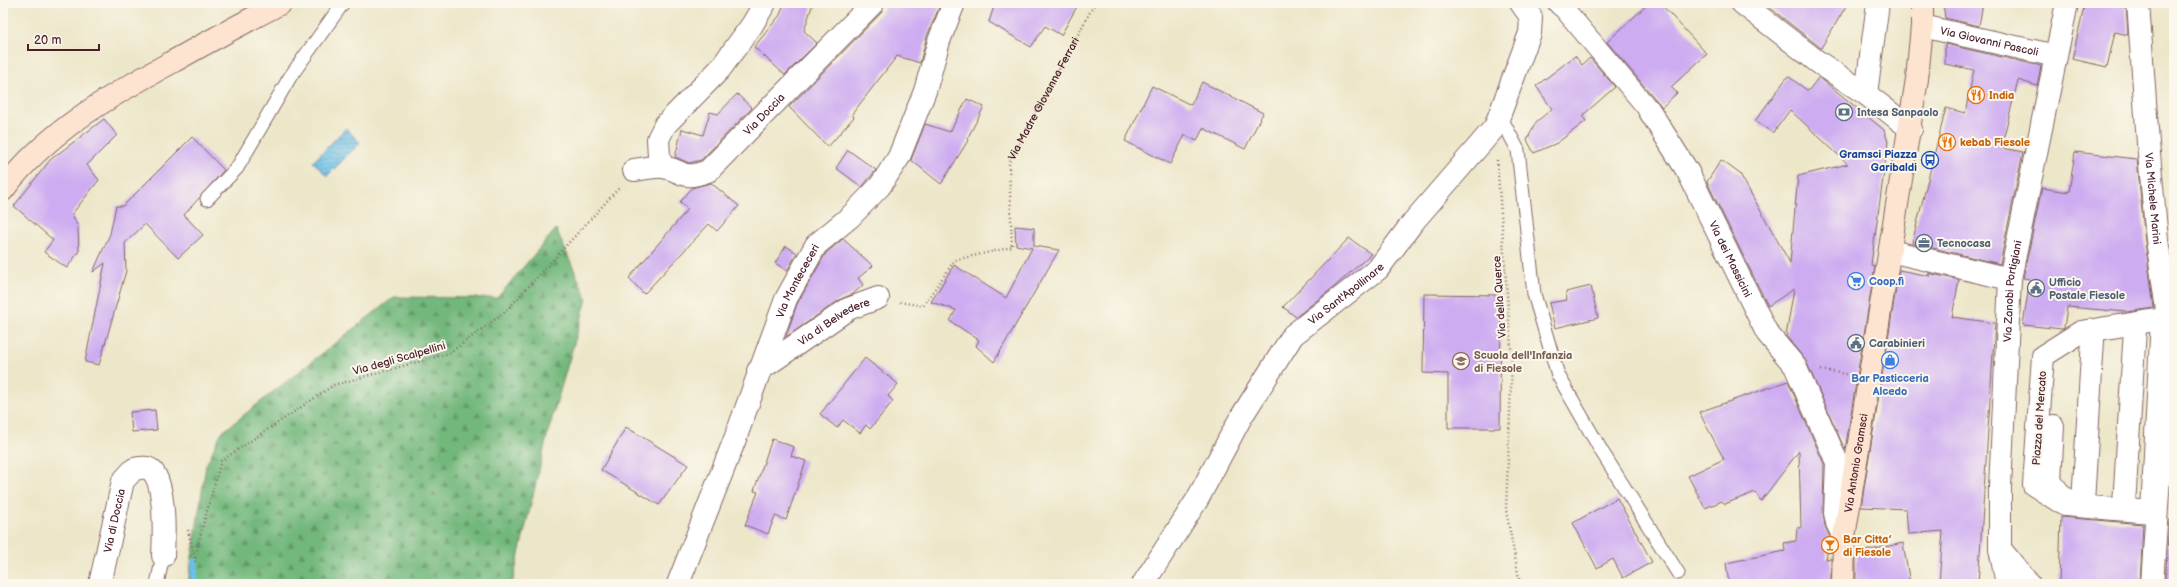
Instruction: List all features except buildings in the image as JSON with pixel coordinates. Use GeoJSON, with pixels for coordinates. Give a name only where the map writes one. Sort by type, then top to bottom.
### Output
{"type":"FeatureCollection","features":[{"type":"Feature","properties":{"kind":"main road"},"geometry":{"type":"LineString","coordinates":[[3,190],[36,153],[78,118],[120,90],[281,3]]}},
{"type":"Feature","properties":{"kind":"main road","name":"Via Antonio Gramsci"},"geometry":{"type":"LineString","coordinates":[[1844,584],[1842,558],[1844,537],[1911,130],[1922,26],[1922,3]]}},
{"type":"Feature","properties":{"kind":"street"},"geometry":{"type":"LineString","coordinates":[[662,167],[659,156],[658,139],[665,125],[720,69],[752,25],[765,3]]}},
{"type":"Feature","properties":{"kind":"street","name":"Via Doccia"},"geometry":{"type":"LineString","coordinates":[[634,170],[662,167],[684,176],[695,176],[708,171],[873,3]]}},
{"type":"Feature","properties":{"kind":"street","name":"Via Montececeri"},"geometry":{"type":"LineString","coordinates":[[678,584],[735,439],[758,371],[786,299],[816,245],[850,217],[880,186],[899,157],[925,91],[939,41],[954,3]]}},
{"type":"Feature","properties":{"kind":"street"},"geometry":{"type":"LineString","coordinates":[[1511,3],[1520,12],[1526,10]]}},
{"type":"Feature","properties":{"kind":"street"},"geometry":{"type":"LineString","coordinates":[[1742,3],[1818,62],[1866,94],[1911,130]]}},
{"type":"Feature","properties":{"kind":"street"},"geometry":{"type":"LineString","coordinates":[[1866,94],[1878,3]]}},
{"type":"Feature","properties":{"kind":"street","name":"Via Zanobi Portigiani"},"geometry":{"type":"LineString","coordinates":[[2007,584],[2000,549],[2000,487],[2010,279],[2067,3]]}},
{"type":"Feature","properties":{"kind":"street","name":"Via Michele Marini"},"geometry":{"type":"LineString","coordinates":[[2138,3],[2148,151],[2166,321],[2169,409],[2167,469],[2157,506],[2152,584]]}},
{"type":"Feature","properties":{"kind":"street","name":"Via dei Massicini"},"geometry":{"type":"LineString","coordinates":[[1561,4],[1649,110],[1688,172],[1767,333],[1795,366],[1837,462],[1835,513],[1837,523],[1844,537]]}},
{"type":"Feature","properties":{"kind":"street","name":"Via Sant'Apollinare"},"geometry":{"type":"LineString","coordinates":[[1143,584],[1197,500],[1240,419],[1293,335],[1378,269],[1413,222],[1497,122],[1530,33],[1526,10]]}},
{"type":"Feature","properties":{"kind":"street","name":"Via Giovanni Pascoli"},"geometry":{"type":"LineString","coordinates":[[1922,26],[2056,56]]}},
{"type":"Feature","properties":{"kind":"street"},"geometry":{"type":"LineString","coordinates":[[1890,251],[2010,279]]}},
{"type":"Feature","properties":{"kind":"street","name":"Via di Belvedere"},"geometry":{"type":"LineString","coordinates":[[758,371],[848,309],[878,298]]}},
{"type":"Feature","properties":{"kind":"street","name":"Piazza del Mercato"},"geometry":{"type":"LineString","coordinates":[[2166,321],[2152,512],[2065,505],[2034,486],[2043,356],[2081,332],[2166,321]]}},
{"type":"Feature","properties":{"kind":"street","name":"Piazza del Mercato"},"geometry":{"type":"LineString","coordinates":[[2157,506],[2083,502],[2063,498],[2050,481],[2056,364],[2093,340],[2166,321]]}},
{"type":"Feature","properties":{"kind":"street"},"geometry":{"type":"LineString","coordinates":[[2124,505],[2136,329]]}},
{"type":"Feature","properties":{"kind":"street"},"geometry":{"type":"LineString","coordinates":[[2083,502],[2093,340]]}},
{"type":"Feature","properties":{"kind":"street","name":"Via di Doccia"},"geometry":{"type":"LineString","coordinates":[[100,584],[123,481],[134,469],[142,467],[151,470],[158,480],[164,530],[163,556]]}},
{"type":"Feature","properties":{"kind":"street"},"geometry":{"type":"LineString","coordinates":[[2000,549],[2029,584]]}},
{"type":"Feature","properties":{"kind":"lane"},"geometry":{"type":"LineString","coordinates":[[208,199],[237,168],[290,77],[343,3]]}},
{"type":"Feature","properties":{"kind":"lane"},"geometry":{"type":"LineString","coordinates":[[1497,122],[1518,150],[1534,294],[1558,375],[1602,452],[1678,573]]}},
{"type":"Feature","properties":{"kind":"lane"},"geometry":{"type":"LineString","coordinates":[[157,584],[163,556]]}},
{"type":"Feature","properties":{"kind":"path","name":"Via Madre Giovanna Ferrari"},"geometry":{"type":"LineString","coordinates":[[1012,247],[1009,162],[1095,3]]}},
{"type":"Feature","properties":{"kind":"path"},"geometry":{"type":"LineString","coordinates":[[1130,3],[1137,7],[1141,3]]}},
{"type":"Feature","properties":{"kind":"path","name":"Via della Querce"},"geometry":{"type":"LineString","coordinates":[[1497,122],[1512,361],[1506,510],[1520,584]]}},
{"type":"Feature","properties":{"kind":"path","name":"Via degli Scalpellini"},"geometry":{"type":"LineString","coordinates":[[196,562],[200,536],[221,461],[334,385],[450,353],[506,311],[634,170]]}},
{"type":"Feature","properties":{"kind":"path","name":"Via di Belvedere"},"geometry":{"type":"LineString","coordinates":[[878,298],[923,306],[955,260],[1012,247]]}},
{"type":"Feature","properties":{"kind":"green space"},"geometry":{"type":"Polygon","coordinates":[[[556,229],[587,299],[548,432],[512,584],[188,584],[206,465],[221,433],[394,297],[497,298],[556,229]]]}},
{"type":"Feature","properties":{"kind":"water"},"geometry":{"type":"Polygon","coordinates":[[[346,128],[360,143],[327,176],[313,162],[346,128]]]}},
{"type":"Feature","properties":{"kind":"waterway","name":"Via degli Scalpellini"},"geometry":{"type":"LineString","coordinates":[[194,584],[195,562]]}},
{"type":"Feature","properties":{"kind":"place","name":"India"},"geometry":{"type":"Point","coordinates":[1976,95]}},
{"type":"Feature","properties":{"kind":"place","name":"Intesa Sanpaolo"},"geometry":{"type":"Point","coordinates":[1844,112]}},
{"type":"Feature","properties":{"kind":"place","name":"kebab Fiesole"},"geometry":{"type":"Point","coordinates":[1947,142]}},
{"type":"Feature","properties":{"kind":"place","name":"Gramsci Piazza Garibaldi"},"geometry":{"type":"Point","coordinates":[1930,160]}},
{"type":"Feature","properties":{"kind":"place","name":"Tecnocasa"},"geometry":{"type":"Point","coordinates":[1924,243]}},
{"type":"Feature","properties":{"kind":"place","name":"Coop.fi"},"geometry":{"type":"Point","coordinates":[1856,281]}},
{"type":"Feature","properties":{"kind":"place","name":"Ufficio Postale Fiesole"},"geometry":{"type":"Point","coordinates":[2036,288]}},
{"type":"Feature","properties":{"kind":"place","name":"Carabinieri"},"geometry":{"type":"Point","coordinates":[1856,343]}},
{"type":"Feature","properties":{"kind":"place","name":"Bar Pasticceria Alcedo"},"geometry":{"type":"Point","coordinates":[1890,360]}},
{"type":"Feature","properties":{"kind":"place","name":"Scuola dell'Infanzia di Fiesole"},"geometry":{"type":"Point","coordinates":[1461,361]}},
{"type":"Feature","properties":{"kind":"place","name":"Bar Citta’ di Fiesole"},"geometry":{"type":"Point","coordinates":[1830,545]}}]}
